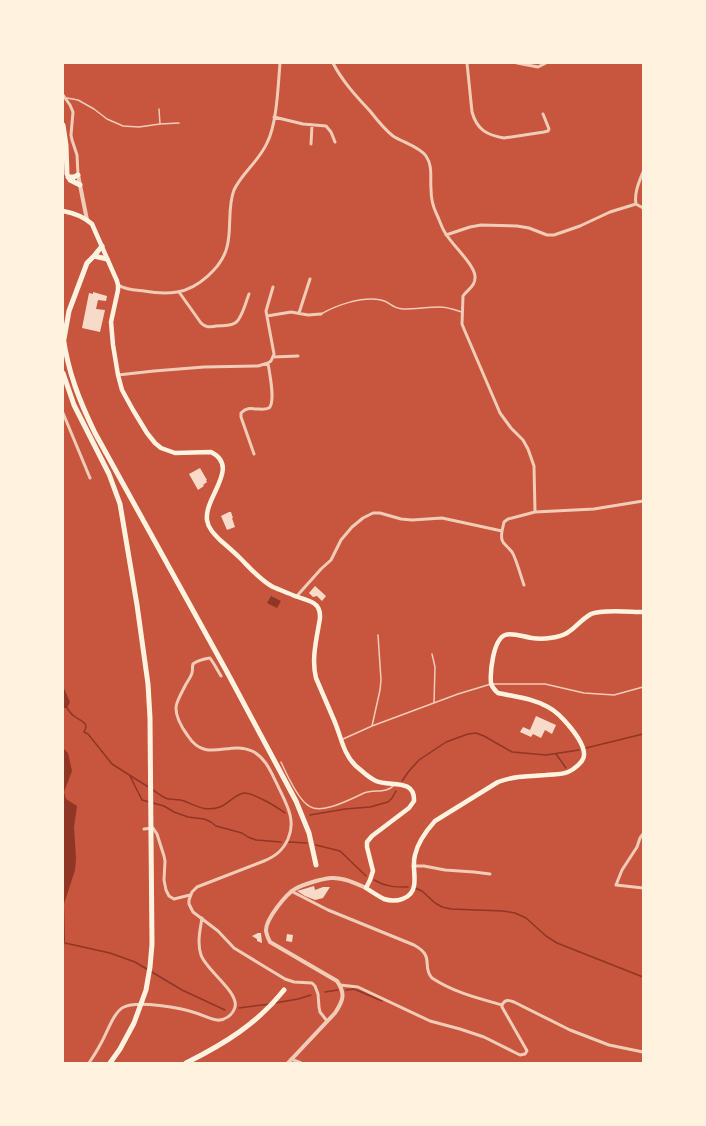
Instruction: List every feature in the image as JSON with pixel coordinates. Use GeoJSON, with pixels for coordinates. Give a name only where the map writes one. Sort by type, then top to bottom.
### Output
{"type":"FeatureCollection","features":[{"type":"Feature","properties":{"kind":"highway"},"geometry":{"type":"LineString","coordinates":[[63,125],[66,145],[67,174],[73,182],[80,185]]}},
{"type":"Feature","properties":{"kind":"highway"},"geometry":{"type":"LineString","coordinates":[[68,177],[78,175]]}},
{"type":"Feature","properties":{"kind":"highway"},"geometry":{"type":"LineString","coordinates":[[64,342],[67,321],[87,263],[102,246]]}},
{"type":"Feature","properties":{"kind":"highway"},"geometry":{"type":"LineString","coordinates":[[94,256],[107,259]]}},
{"type":"Feature","properties":{"kind":"highway"},"geometry":{"type":"LineString","coordinates":[[63,336],[68,365],[80,402],[95,433],[213,647],[301,812],[310,838],[316,864]]}},
{"type":"Feature","properties":{"kind":"highway"},"geometry":{"type":"LineString","coordinates":[[63,372],[74,405],[109,474],[117,494],[122,515],[137,606],[148,684],[150,718],[152,944],[148,978],[138,1012],[130,1031],[110,1063]]}},
{"type":"Feature","properties":{"kind":"highway"},"geometry":{"type":"LineString","coordinates":[[186,1063],[239,1032],[266,1011],[284,990]]}},
{"type":"Feature","properties":{"kind":"main road"},"geometry":{"type":"LineString","coordinates":[[63,211],[74,213],[87,220],[94,228],[118,285],[111,322],[118,375],[122,390],[132,410],[155,443],[161,448],[175,453],[211,452],[220,458],[223,466],[222,473],[207,512],[207,520],[210,529],[257,575],[271,586],[312,602],[318,606],[320,612],[314,669],[316,678],[348,757],[356,766],[375,781],[405,785],[413,792],[414,801],[409,808],[368,840],[367,847],[373,871],[366,888],[389,900],[405,898],[410,895],[414,885],[413,866],[417,848],[429,827],[435,821],[488,788],[507,779],[562,774],[569,772],[580,762],[584,754],[580,740],[553,709],[528,699],[498,693],[494,690],[491,684],[492,660],[498,641],[507,635],[542,639],[562,636],[596,612],[643,612]]}},
{"type":"Feature","properties":{"kind":"street"},"geometry":{"type":"LineString","coordinates":[[118,285],[128,289],[150,292],[179,292],[192,287],[203,280],[221,261],[227,248],[230,231],[230,206],[234,191],[239,181],[260,156],[271,134],[280,63]]}},
{"type":"Feature","properties":{"kind":"street"},"geometry":{"type":"LineString","coordinates":[[333,63],[343,79],[383,126],[392,135],[425,155],[429,160],[434,209],[446,235],[472,268],[475,275],[475,281],[472,287],[463,296],[462,324],[500,413],[511,428],[523,440],[528,449],[534,466],[535,512]]}},
{"type":"Feature","properties":{"kind":"street"},"geometry":{"type":"LineString","coordinates":[[467,63],[472,112],[481,130],[504,138],[548,131],[549,129],[543,114]]}},
{"type":"Feature","properties":{"kind":"street"},"geometry":{"type":"LineString","coordinates":[[517,63],[538,67],[546,63]]}},
{"type":"Feature","properties":{"kind":"street"},"geometry":{"type":"LineString","coordinates":[[64,97],[73,112],[72,140],[77,155],[78,175],[87,220]]}},
{"type":"Feature","properties":{"kind":"street"},"geometry":{"type":"LineString","coordinates":[[274,117],[303,124],[326,126],[331,132],[335,142]]}},
{"type":"Feature","properties":{"kind":"street"},"geometry":{"type":"LineString","coordinates":[[311,144],[312,125]]}},
{"type":"Feature","properties":{"kind":"street"},"geometry":{"type":"LineString","coordinates":[[636,204],[636,194],[643,172]]}},
{"type":"Feature","properties":{"kind":"street"},"geometry":{"type":"LineString","coordinates":[[446,235],[470,226],[481,225],[517,226],[529,228],[547,235],[554,235],[580,226],[610,212],[636,204],[643,208]]}},
{"type":"Feature","properties":{"kind":"street"},"geometry":{"type":"LineString","coordinates":[[299,313],[310,279]]}},
{"type":"Feature","properties":{"kind":"street"},"geometry":{"type":"LineString","coordinates":[[118,375],[204,367],[258,366],[268,363],[273,357],[273,350],[266,308],[273,287]]}},
{"type":"Feature","properties":{"kind":"street"},"geometry":{"type":"LineString","coordinates":[[179,292],[201,323],[209,327],[235,323],[239,319],[249,294]]}},
{"type":"Feature","properties":{"kind":"street"},"geometry":{"type":"LineString","coordinates":[[267,316],[291,312],[308,315],[321,314]]}},
{"type":"Feature","properties":{"kind":"street"},"geometry":{"type":"LineString","coordinates":[[273,357],[298,356]]}},
{"type":"Feature","properties":{"kind":"street"},"geometry":{"type":"LineString","coordinates":[[254,454],[241,417],[241,413],[248,408],[265,409],[271,405],[272,384],[268,363]]}},
{"type":"Feature","properties":{"kind":"street"},"geometry":{"type":"LineString","coordinates":[[63,414],[90,478]]}},
{"type":"Feature","properties":{"kind":"street"},"geometry":{"type":"LineString","coordinates":[[524,585],[512,553],[505,546],[501,538],[504,522],[508,519],[535,512],[594,509],[643,501]]}},
{"type":"Feature","properties":{"kind":"street"},"geometry":{"type":"LineString","coordinates":[[296,597],[331,560],[341,540],[352,527],[363,518],[373,513],[380,513],[401,519],[412,520],[442,518],[502,531]]}},
{"type":"Feature","properties":{"kind":"street"},"geometry":{"type":"LineString","coordinates":[[144,829],[153,828],[156,831],[166,861],[164,880],[166,890],[169,896],[174,899],[190,895],[197,887],[272,857],[283,848],[291,832],[291,816],[289,808],[271,772],[260,755],[245,749],[214,751],[205,750],[198,747],[188,736],[179,721],[175,710],[176,704],[192,672],[193,664],[196,661],[210,658],[221,676]]}},
{"type":"Feature","properties":{"kind":"street"},"geometry":{"type":"LineString","coordinates":[[643,834],[640,838],[638,847],[622,870],[616,885],[643,888]]}},
{"type":"Feature","properties":{"kind":"street"},"geometry":{"type":"LineString","coordinates":[[413,866],[490,874]]}},
{"type":"Feature","properties":{"kind":"street"},"geometry":{"type":"LineString","coordinates":[[288,1063],[335,1013],[343,1000],[342,990],[337,981],[270,942],[265,931],[267,924],[283,900],[291,891],[297,888],[329,878],[336,878],[366,888]]}},
{"type":"Feature","properties":{"kind":"street"},"geometry":{"type":"LineString","coordinates":[[291,891],[328,910],[414,945],[425,953],[429,975],[432,978],[450,989],[475,998],[502,1005]]}},
{"type":"Feature","properties":{"kind":"street"},"geometry":{"type":"LineString","coordinates":[[190,895],[189,904],[196,915],[218,931],[234,948],[285,979],[294,982],[312,984],[317,989],[320,1012],[327,1021]]}},
{"type":"Feature","properties":{"kind":"street"},"geometry":{"type":"LineString","coordinates":[[89,1063],[119,1010],[129,1005],[171,1007],[195,1012],[216,1020],[222,1020],[233,1012],[236,1006],[235,999],[231,992],[201,956],[199,937],[202,918]]}},
{"type":"Feature","properties":{"kind":"street"},"geometry":{"type":"LineString","coordinates":[[340,985],[358,987],[430,1021],[484,1037],[520,1056],[525,1054],[527,1052],[526,1049],[502,1005]]}},
{"type":"Feature","properties":{"kind":"street"},"geometry":{"type":"LineString","coordinates":[[502,1005],[503,1002],[510,1000],[570,1030],[609,1046],[643,1052]]}},
{"type":"Feature","properties":{"kind":"street"},"geometry":{"type":"LineString","coordinates":[[292,1059],[301,1063]]}},
{"type":"Feature","properties":{"kind":"lane"},"geometry":{"type":"LineString","coordinates":[[64,97],[78,100],[108,119],[123,126],[139,127],[179,123]]}},
{"type":"Feature","properties":{"kind":"lane"},"geometry":{"type":"LineString","coordinates":[[159,109],[160,124]]}},
{"type":"Feature","properties":{"kind":"lane"},"geometry":{"type":"LineString","coordinates":[[321,314],[336,306],[370,299],[382,300],[396,308],[417,309],[440,307],[463,312]]}},
{"type":"Feature","properties":{"kind":"lane"},"geometry":{"type":"LineString","coordinates":[[372,726],[381,680],[378,635]]}},
{"type":"Feature","properties":{"kind":"lane"},"geometry":{"type":"LineString","coordinates":[[432,654],[435,667],[434,703]]}},
{"type":"Feature","properties":{"kind":"lane"},"geometry":{"type":"LineString","coordinates":[[341,739],[458,694],[491,684],[545,684],[584,693],[614,695],[643,687]]}},
{"type":"Feature","properties":{"kind":"lane"},"geometry":{"type":"LineString","coordinates":[[281,762],[298,795],[309,807],[316,809],[329,808],[368,791],[388,789],[395,784]]}},
{"type":"Feature","properties":{"kind":"shaded area"},"geometry":{"type":"Polygon","coordinates":[[[271,596],[281,601],[277,608],[267,603],[271,596]]]}},
{"type":"Feature","properties":{"kind":"shaded area"},"geometry":{"type":"Polygon","coordinates":[[[63,686],[70,702],[67,708],[63,708],[63,686]]]}},
{"type":"Feature","properties":{"kind":"shaded area"},"geometry":{"type":"Polygon","coordinates":[[[63,748],[68,753],[72,771],[64,792],[66,799],[77,806],[74,827],[76,859],[75,870],[64,904],[65,940],[63,952],[63,748]]]}},
{"type":"Feature","properties":{"kind":"building"},"geometry":{"type":"Polygon","coordinates":[[[93,292],[107,296],[106,301],[98,300],[96,309],[105,310],[100,332],[82,328],[89,293],[93,294],[93,292]]]}},
{"type":"Feature","properties":{"kind":"building"},"geometry":{"type":"Polygon","coordinates":[[[200,468],[207,482],[198,490],[189,474],[200,468]]]}},
{"type":"Feature","properties":{"kind":"building"},"geometry":{"type":"Polygon","coordinates":[[[231,512],[235,527],[227,530],[221,516],[231,512]]]}},
{"type":"Feature","properties":{"kind":"building"},"geometry":{"type":"Polygon","coordinates":[[[315,586],[326,596],[322,601],[317,596],[313,597],[309,593],[315,586]]]}},
{"type":"Feature","properties":{"kind":"building"},"geometry":{"type":"Polygon","coordinates":[[[536,716],[556,725],[552,734],[545,730],[541,738],[533,734],[531,737],[520,732],[523,727],[530,730],[536,716]]]}},
{"type":"Feature","properties":{"kind":"building"},"geometry":{"type":"Polygon","coordinates":[[[314,886],[315,890],[323,887],[330,887],[323,898],[315,900],[297,891],[314,886]]]}},
{"type":"Feature","properties":{"kind":"building"},"geometry":{"type":"Polygon","coordinates":[[[261,933],[262,943],[257,941],[257,939],[252,936],[261,933]]]}},
{"type":"Feature","properties":{"kind":"building"},"geometry":{"type":"Polygon","coordinates":[[[287,934],[293,935],[292,942],[286,941],[287,934]]]}},
{"type":"Feature","properties":{"kind":"waterway"},"geometry":{"type":"LineString","coordinates":[[67,708],[73,715],[84,722],[86,726],[84,732],[88,734],[112,764],[150,788]]}},
{"type":"Feature","properties":{"kind":"waterway"},"geometry":{"type":"LineString","coordinates":[[402,781],[419,760],[446,742],[468,734],[476,733],[484,736],[512,752],[546,755],[579,750]]}},
{"type":"Feature","properties":{"kind":"waterway"},"geometry":{"type":"LineString","coordinates":[[586,748],[643,734]]}},
{"type":"Feature","properties":{"kind":"waterway"},"geometry":{"type":"LineString","coordinates":[[556,754],[566,768]]}},
{"type":"Feature","properties":{"kind":"waterway"},"geometry":{"type":"LineString","coordinates":[[130,776],[142,800],[164,806],[174,812],[188,817],[204,819],[216,826],[242,833],[256,840],[281,842]]}},
{"type":"Feature","properties":{"kind":"waterway"},"geometry":{"type":"LineString","coordinates":[[153,790],[163,797],[182,800],[206,809],[223,806],[234,797],[244,793],[254,795],[285,813]]}},
{"type":"Feature","properties":{"kind":"waterway"},"geometry":{"type":"LineString","coordinates":[[310,815],[345,809],[370,807],[388,802],[396,791]]}},
{"type":"Feature","properties":{"kind":"waterway"},"geometry":{"type":"LineString","coordinates":[[289,842],[307,843]]}},
{"type":"Feature","properties":{"kind":"waterway"},"geometry":{"type":"LineString","coordinates":[[316,845],[340,851],[366,876]]}},
{"type":"Feature","properties":{"kind":"waterway"},"geometry":{"type":"LineString","coordinates":[[374,880],[391,886],[408,887]]}},
{"type":"Feature","properties":{"kind":"waterway"},"geometry":{"type":"LineString","coordinates":[[415,888],[422,891],[435,903],[442,907],[451,909],[503,911],[515,913],[526,918],[546,936],[557,943],[643,977]]}},
{"type":"Feature","properties":{"kind":"waterway"},"geometry":{"type":"LineString","coordinates":[[65,943],[110,953],[135,962],[182,990],[225,1010]]}},
{"type":"Feature","properties":{"kind":"waterway"},"geometry":{"type":"LineString","coordinates":[[346,990],[354,989],[382,1001]]}},
{"type":"Feature","properties":{"kind":"waterway"},"geometry":{"type":"LineString","coordinates":[[325,992],[338,990]]}},
{"type":"Feature","properties":{"kind":"waterway"},"geometry":{"type":"LineString","coordinates":[[275,1003],[311,995]]}},
{"type":"Feature","properties":{"kind":"waterway"},"geometry":{"type":"LineString","coordinates":[[239,1008],[270,1004]]}}]}
